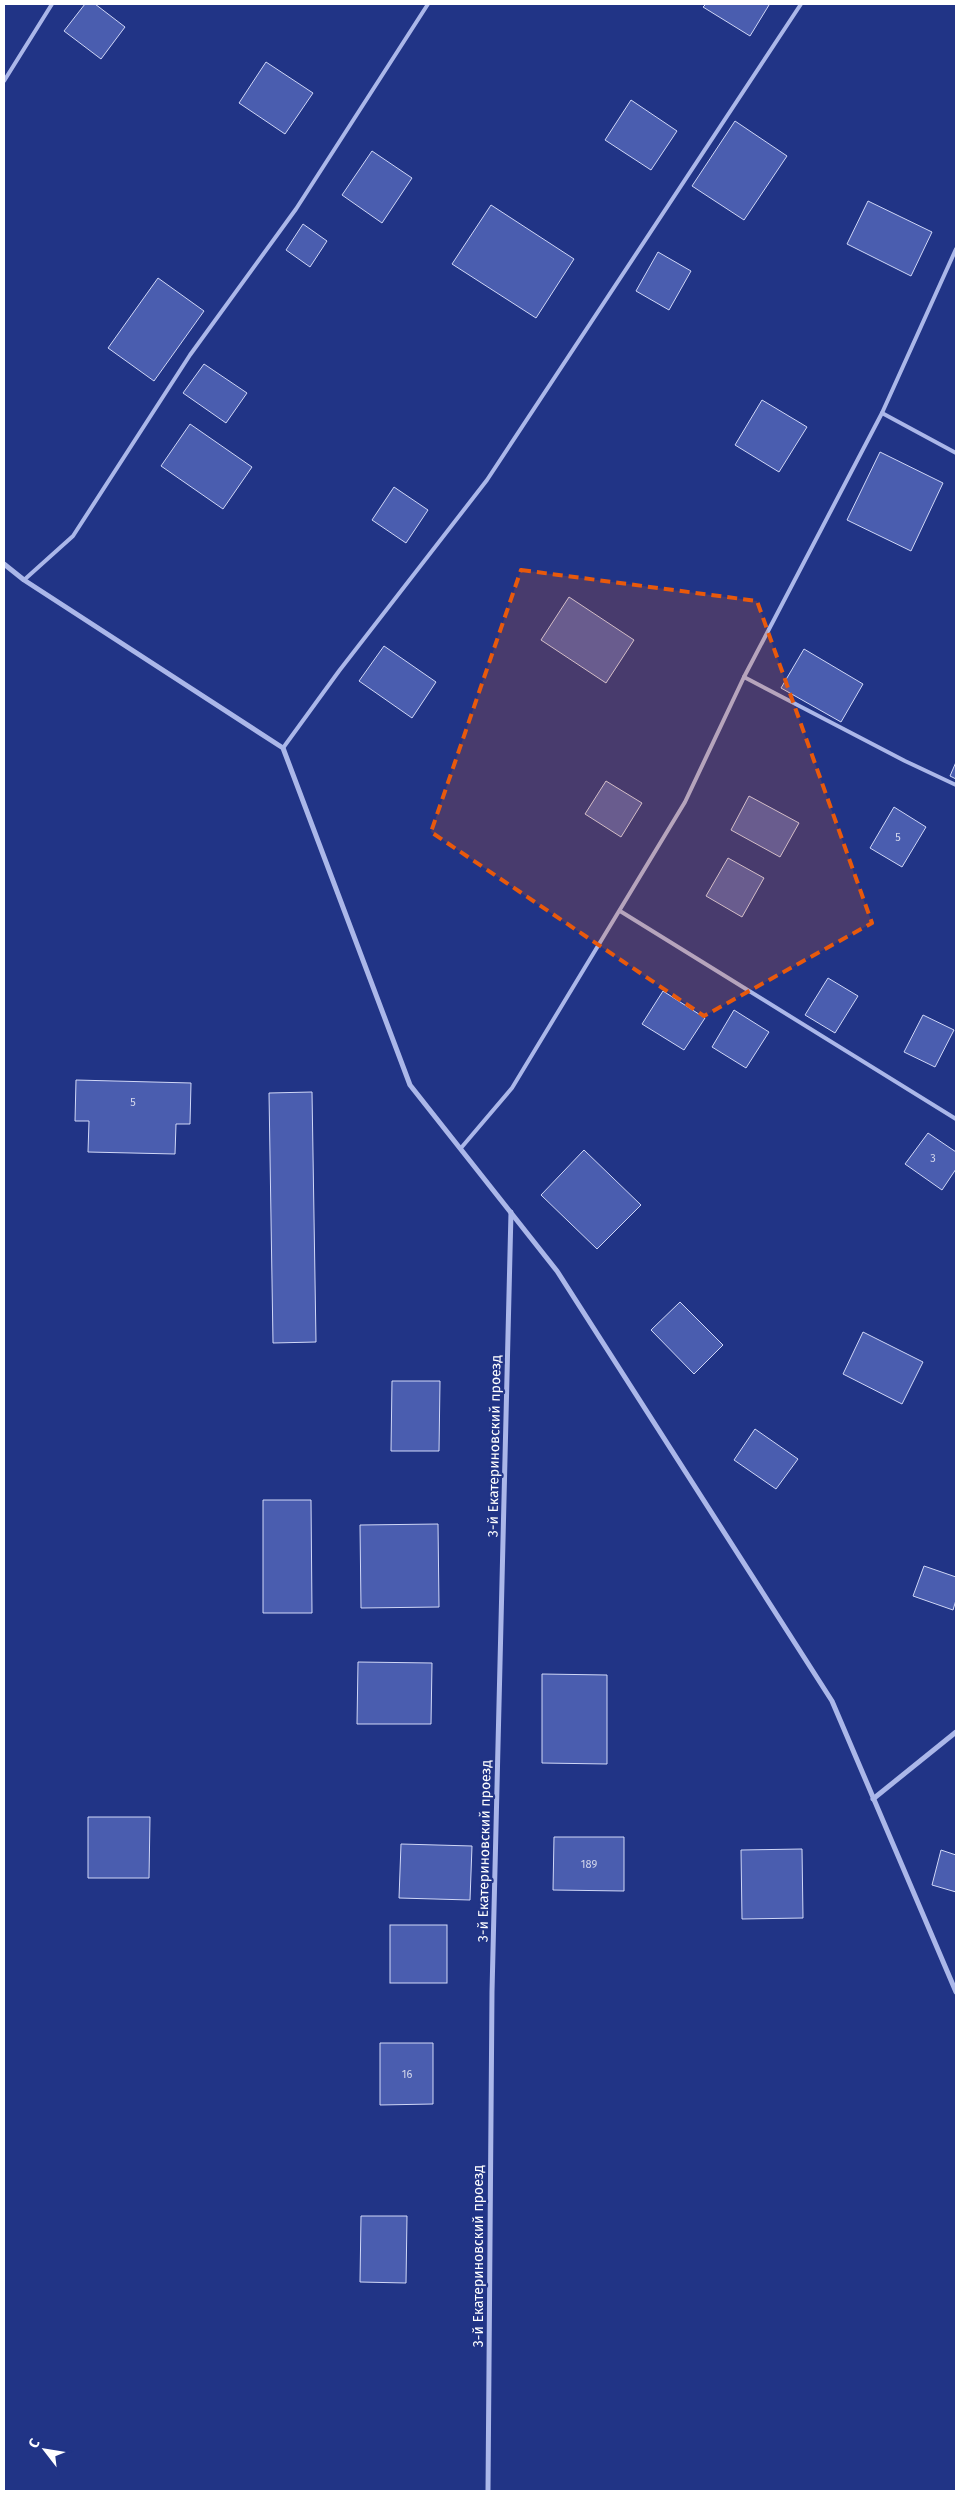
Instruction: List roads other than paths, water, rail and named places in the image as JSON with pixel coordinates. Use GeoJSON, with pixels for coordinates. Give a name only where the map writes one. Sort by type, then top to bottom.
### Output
{"type":"FeatureCollection","features":[{"type":"Feature","properties":{"kind":"street"},"geometry":{"type":"LineString","coordinates":[[4,564],[24,580],[283,748],[410,1085],[557,1271],[832,1701],[956,1992]]}},
{"type":"Feature","properties":{"kind":"street","name":"3-й Екатериновский проезд"},"geometry":{"type":"LineString","coordinates":[[488,2491],[492,1992],[511,1212]]}},
{"type":"Feature","properties":{"kind":"street"},"geometry":{"type":"LineString","coordinates":[[873,1799],[956,1732]]}},
{"type":"Feature","properties":{"kind":"street"},"geometry":{"type":"LineString","coordinates":[[948,1976],[956,1977]]}},
{"type":"Feature","properties":{"kind":"lane"},"geometry":{"type":"LineString","coordinates":[[4,81],[52,4]]}},
{"type":"Feature","properties":{"kind":"lane"},"geometry":{"type":"LineString","coordinates":[[24,580],[73,536],[190,355],[296,209],[428,4]]}},
{"type":"Feature","properties":{"kind":"lane"},"geometry":{"type":"LineString","coordinates":[[283,748],[339,671],[487,480],[801,4]]}},
{"type":"Feature","properties":{"kind":"lane"},"geometry":{"type":"LineString","coordinates":[[461,1148],[512,1088],[685,802],[744,677],[882,413],[956,249]]}},
{"type":"Feature","properties":{"kind":"lane"},"geometry":{"type":"LineString","coordinates":[[882,413],[956,453]]}},
{"type":"Feature","properties":{"kind":"lane"},"geometry":{"type":"LineString","coordinates":[[744,677],[905,761],[956,785]]}},
{"type":"Feature","properties":{"kind":"lane"},"geometry":{"type":"LineString","coordinates":[[620,911],[956,1119]]}}]}
